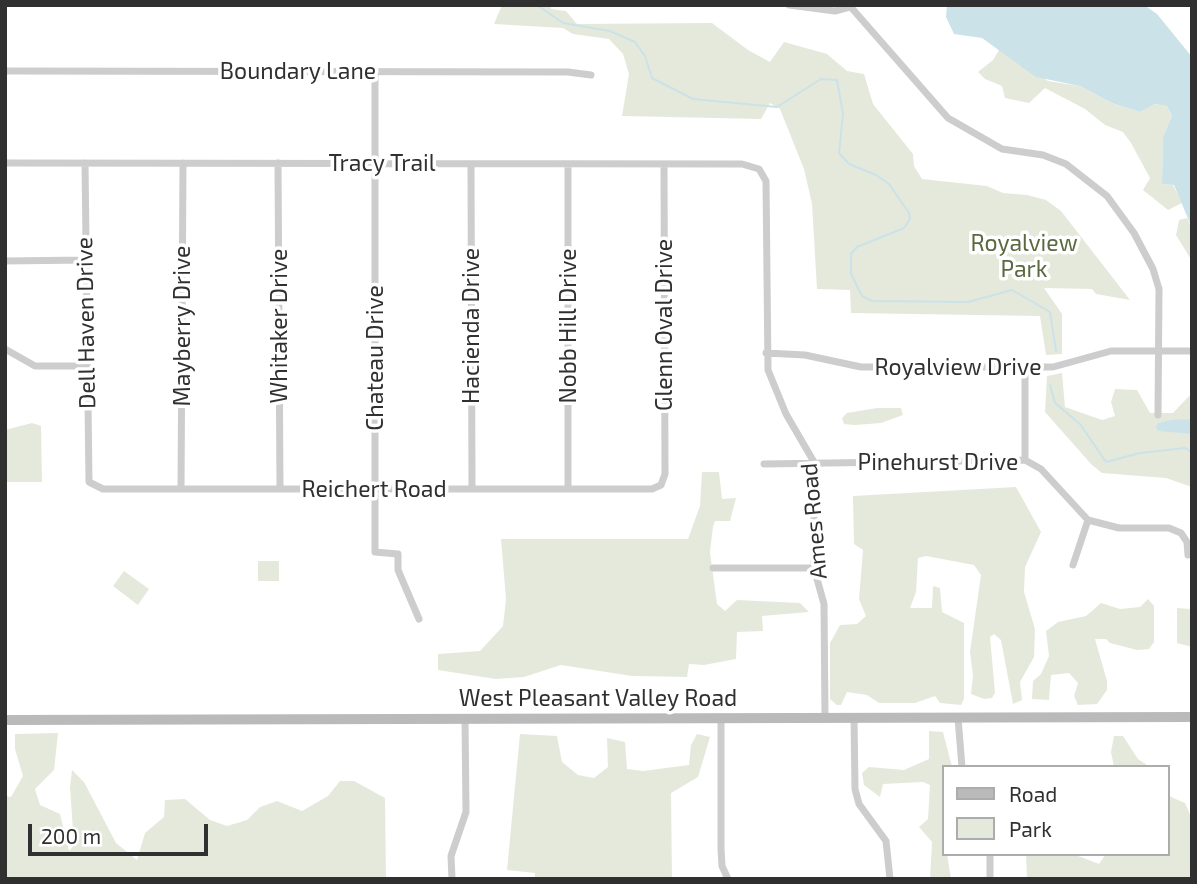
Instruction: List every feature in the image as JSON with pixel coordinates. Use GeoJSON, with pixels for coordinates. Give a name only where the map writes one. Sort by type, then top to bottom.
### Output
{"type":"FeatureCollection","features":[{"type":"Feature","properties":{"kind":"main road","name":"West Pleasant Valley Road"},"geometry":{"type":"LineString","coordinates":[[5,720],[1192,717]]}},
{"type":"Feature","properties":{"kind":"street"},"geometry":{"type":"LineString","coordinates":[[789,5],[835,11],[849,6],[948,118],[1002,149],[1043,155],[1066,164],[1107,196],[1134,233],[1153,269],[1159,289],[1158,415]]}},
{"type":"Feature","properties":{"kind":"street","name":"Boundary Lane"},"geometry":{"type":"LineString","coordinates":[[5,71],[568,72],[591,75]]}},
{"type":"Feature","properties":{"kind":"street","name":"Chateau Drive"},"geometry":{"type":"LineString","coordinates":[[375,71],[375,552],[398,554],[398,570],[419,619]]}},
{"type":"Feature","properties":{"kind":"street","name":"Tracy Trail"},"geometry":{"type":"LineString","coordinates":[[5,163],[742,164],[759,169]]}},
{"type":"Feature","properties":{"kind":"street","name":"Dell Haven Drive"},"geometry":{"type":"LineString","coordinates":[[85,163],[89,482]]}},
{"type":"Feature","properties":{"kind":"street","name":"Mayberry Drive"},"geometry":{"type":"LineString","coordinates":[[181,489],[183,163]]}},
{"type":"Feature","properties":{"kind":"street","name":"Whitaker Drive"},"geometry":{"type":"LineString","coordinates":[[278,163],[280,489]]}},
{"type":"Feature","properties":{"kind":"street","name":"Hacienda Drive"},"geometry":{"type":"LineString","coordinates":[[471,164],[472,489]]}},
{"type":"Feature","properties":{"kind":"street","name":"Nobb Hill Drive"},"geometry":{"type":"LineString","coordinates":[[568,164],[568,489]]}},
{"type":"Feature","properties":{"kind":"street","name":"Glenn Oval Drive"},"geometry":{"type":"LineString","coordinates":[[661,485],[665,474],[664,164]]}},
{"type":"Feature","properties":{"kind":"street","name":"Ames Road"},"geometry":{"type":"LineString","coordinates":[[759,169],[766,181],[768,370],[786,414],[814,462],[814,568],[824,604],[825,718]]}},
{"type":"Feature","properties":{"kind":"street"},"geometry":{"type":"LineString","coordinates":[[5,261],[85,260]]}},
{"type":"Feature","properties":{"kind":"street"},"geometry":{"type":"LineString","coordinates":[[5,349],[35,366],[88,366]]}},
{"type":"Feature","properties":{"kind":"street","name":"Royalview Drive"},"geometry":{"type":"LineString","coordinates":[[766,353],[805,355],[861,367],[1054,367],[1111,351],[1192,351]]}},
{"type":"Feature","properties":{"kind":"street"},"geometry":{"type":"LineString","coordinates":[[1025,367],[1025,460]]}},
{"type":"Feature","properties":{"kind":"street","name":"Pinehurst Drive"},"geometry":{"type":"LineString","coordinates":[[764,464],[1025,460],[1041,469],[1088,520]]}},
{"type":"Feature","properties":{"kind":"street","name":"Reichert Road"},"geometry":{"type":"LineString","coordinates":[[89,482],[103,489],[652,489],[661,485]]}},
{"type":"Feature","properties":{"kind":"street"},"geometry":{"type":"LineString","coordinates":[[1073,565],[1088,520],[1119,527],[1169,527],[1181,533],[1187,542],[1188,555]]}},
{"type":"Feature","properties":{"kind":"street"},"geometry":{"type":"LineString","coordinates":[[713,568],[814,568]]}},
{"type":"Feature","properties":{"kind":"street"},"geometry":{"type":"LineString","coordinates":[[721,717],[721,849],[722,866],[727,879]]}},
{"type":"Feature","properties":{"kind":"street"},"geometry":{"type":"LineString","coordinates":[[452,879],[451,856],[466,812],[465,718]]}},
{"type":"Feature","properties":{"kind":"street"},"geometry":{"type":"LineString","coordinates":[[855,718],[855,789],[859,804],[886,841],[890,879]]}},
{"type":"Feature","properties":{"kind":"street"},"geometry":{"type":"LineString","coordinates":[[958,718],[962,765]]}},
{"type":"Feature","properties":{"kind":"street"},"geometry":{"type":"LineString","coordinates":[[990,856],[990,879]]}},
{"type":"Feature","properties":{"kind":"green space","name":"Royalview Park"},"geometry":{"type":"Polygon","coordinates":[[[502,5],[550,5],[551,9],[566,11],[577,24],[712,23],[748,50],[770,62],[784,42],[827,54],[847,71],[864,74],[873,104],[913,154],[914,166],[922,179],[987,186],[1003,193],[1046,200],[1061,211],[1130,300],[1096,294],[1092,289],[1044,288],[1062,314],[1062,354],[1046,355],[1040,316],[851,313],[850,290],[817,289],[812,204],[804,169],[780,109],[770,103],[761,119],[622,116],[629,74],[623,54],[609,39],[573,34],[563,28],[494,24],[502,5]]]}},
{"type":"Feature","properties":{"kind":"green space"},"geometry":{"type":"Polygon","coordinates":[[[999,50],[1048,81],[1080,86],[1112,103],[1140,112],[1155,104],[1167,106],[1172,116],[1163,137],[1162,184],[1173,185],[1182,203],[1168,210],[1143,190],[1150,178],[1131,143],[1123,132],[1105,125],[1085,109],[1045,88],[1029,103],[1005,98],[1002,86],[985,79],[978,72],[993,60],[999,50]]]}},
{"type":"Feature","properties":{"kind":"green space"},"geometry":{"type":"Polygon","coordinates":[[[1187,218],[1192,228],[1192,261],[1176,235],[1179,220],[1187,218]]]}},
{"type":"Feature","properties":{"kind":"green space"},"geometry":{"type":"Polygon","coordinates":[[[1062,373],[1065,407],[1102,420],[1115,416],[1111,402],[1115,389],[1137,390],[1150,413],[1173,413],[1189,396],[1192,398],[1192,419],[1158,423],[1192,434],[1192,487],[1166,478],[1102,473],[1091,464],[1045,412],[1047,376],[1062,373]]]}},
{"type":"Feature","properties":{"kind":"green space"},"geometry":{"type":"Polygon","coordinates":[[[877,408],[901,408],[903,415],[881,423],[844,424],[842,418],[847,413],[877,408]]]}},
{"type":"Feature","properties":{"kind":"green space"},"geometry":{"type":"Polygon","coordinates":[[[32,423],[41,426],[42,482],[5,482],[5,430],[32,423]]]}},
{"type":"Feature","properties":{"kind":"green space"},"geometry":{"type":"Polygon","coordinates":[[[702,472],[719,472],[722,499],[736,498],[730,521],[715,521],[713,527],[710,552],[717,604],[725,611],[737,600],[800,603],[809,612],[762,616],[763,631],[737,632],[736,659],[704,665],[689,664],[687,677],[632,676],[561,665],[524,677],[496,679],[438,670],[438,654],[480,651],[503,626],[506,599],[501,539],[688,539],[700,506],[702,472]]]}},
{"type":"Feature","properties":{"kind":"green space"},"geometry":{"type":"Polygon","coordinates":[[[1016,487],[1041,532],[1025,567],[1024,592],[1035,629],[1034,657],[1020,682],[1022,700],[1013,704],[1001,640],[994,634],[990,637],[995,693],[992,698],[984,699],[971,694],[973,676],[970,652],[981,575],[974,565],[926,556],[918,558],[916,592],[910,608],[932,608],[933,586],[940,588],[942,612],[964,623],[964,699],[961,705],[940,703],[935,696],[915,703],[879,703],[867,695],[847,692],[841,705],[837,705],[830,699],[830,643],[840,625],[857,624],[866,616],[859,599],[863,550],[854,544],[853,496],[1016,487]]]}},
{"type":"Feature","properties":{"kind":"green space"},"geometry":{"type":"Polygon","coordinates":[[[258,561],[279,561],[279,581],[258,581],[258,561]]]}},
{"type":"Feature","properties":{"kind":"green space"},"geometry":{"type":"Polygon","coordinates":[[[124,571],[149,589],[138,605],[113,586],[124,571]]]}},
{"type":"Feature","properties":{"kind":"green space"},"geometry":{"type":"Polygon","coordinates":[[[1148,599],[1154,606],[1154,642],[1149,649],[1137,650],[1110,643],[1106,639],[1095,639],[1107,681],[1107,690],[1097,704],[1078,705],[1074,696],[1078,683],[1069,673],[1051,675],[1049,700],[1032,699],[1033,681],[1041,674],[1049,656],[1046,631],[1058,622],[1086,616],[1101,603],[1120,609],[1140,607],[1148,599]]]}},
{"type":"Feature","properties":{"kind":"green space"},"geometry":{"type":"Polygon","coordinates":[[[1192,604],[1192,647],[1177,643],[1177,608],[1190,609],[1192,604]]]}},
{"type":"Feature","properties":{"kind":"green space"},"geometry":{"type":"Polygon","coordinates":[[[929,731],[943,732],[951,765],[942,765],[942,856],[947,856],[951,879],[930,879],[932,842],[919,827],[928,819],[930,785],[923,782],[883,784],[880,797],[864,785],[862,773],[869,767],[904,770],[929,759],[929,731]]]}},
{"type":"Feature","properties":{"kind":"green space"},"geometry":{"type":"Polygon","coordinates":[[[58,733],[54,770],[35,789],[40,805],[60,814],[69,851],[74,845],[70,787],[72,770],[84,782],[116,843],[137,860],[145,833],[164,817],[165,800],[185,799],[210,820],[227,826],[247,820],[260,807],[277,801],[302,811],[328,796],[340,781],[354,781],[385,798],[386,879],[5,879],[5,796],[11,797],[23,776],[15,749],[15,734],[58,733]]]}},
{"type":"Feature","properties":{"kind":"green space"},"geometry":{"type":"Polygon","coordinates":[[[520,734],[557,736],[562,762],[578,775],[594,778],[608,767],[607,738],[625,742],[627,769],[643,771],[689,765],[691,745],[697,734],[710,737],[698,777],[671,793],[672,879],[535,879],[535,873],[507,870],[520,734]]]}},
{"type":"Feature","properties":{"kind":"green space"},"geometry":{"type":"Polygon","coordinates":[[[1114,736],[1123,736],[1138,759],[1147,765],[1114,765],[1111,752],[1114,736]]]}},
{"type":"Feature","properties":{"kind":"green space"},"geometry":{"type":"Polygon","coordinates":[[[1169,794],[1185,803],[1192,819],[1192,879],[1027,879],[1026,856],[1078,856],[1099,864],[1105,856],[1169,856],[1169,794]]]}},
{"type":"Feature","properties":{"kind":"water"},"geometry":{"type":"Polygon","coordinates":[[[947,5],[1144,5],[1157,14],[1192,57],[1192,228],[1174,185],[1162,184],[1163,137],[1172,116],[1167,106],[1155,104],[1140,112],[1112,103],[1080,86],[1036,77],[982,38],[954,34],[946,17],[947,5]]]}},
{"type":"Feature","properties":{"kind":"water"},"geometry":{"type":"Polygon","coordinates":[[[1192,419],[1192,434],[1159,431],[1156,428],[1158,423],[1192,419]]]}},
{"type":"Feature","properties":{"kind":"waterway"},"geometry":{"type":"LineString","coordinates":[[537,5],[563,23],[610,31],[635,42],[645,56],[652,78],[693,99],[777,107],[821,79],[837,80],[843,114],[839,153],[849,164],[876,175],[889,184],[909,213],[910,219],[904,228],[857,247],[851,254],[851,274],[862,296],[872,301],[968,302],[1012,290],[1050,312],[1056,351]]}},
{"type":"Feature","properties":{"kind":"waterway"},"geometry":{"type":"LineString","coordinates":[[1050,385],[1055,403],[1080,424],[1106,462],[1140,453],[1185,448],[1192,452]]}}]}
